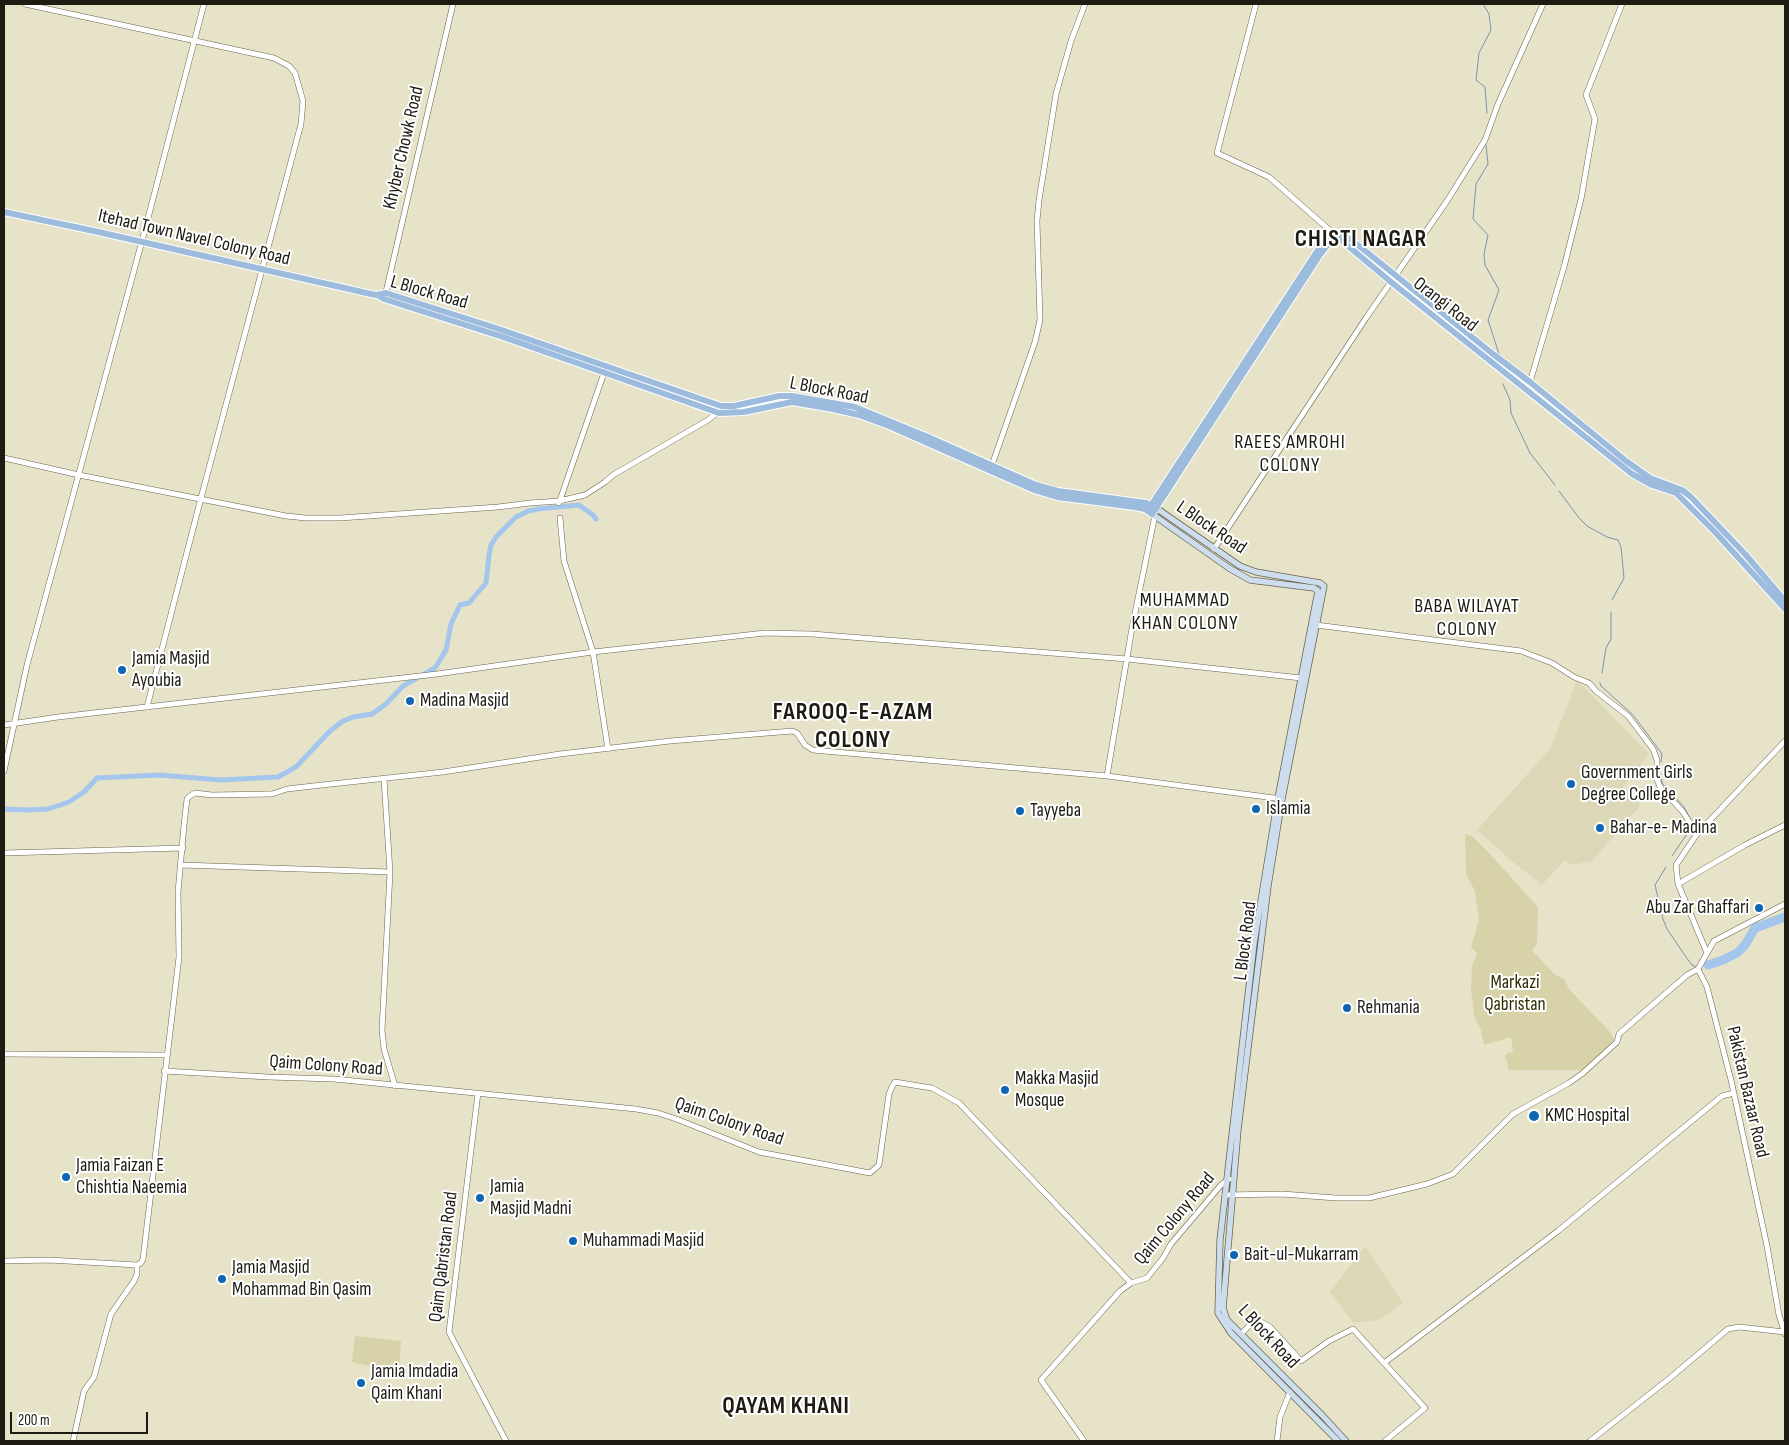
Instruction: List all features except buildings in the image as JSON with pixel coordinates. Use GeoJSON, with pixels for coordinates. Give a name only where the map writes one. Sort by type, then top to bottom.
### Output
{"type":"FeatureCollection","features":[{"type":"Feature","properties":{"kind":"main road","name":"Itehad Town Navel Colony Road"},"geometry":{"type":"LineString","coordinates":[[4,212],[377,295]]}},
{"type":"Feature","properties":{"kind":"main road","name":"Orangi Road"},"geometry":{"type":"LineString","coordinates":[[1333,233],[1343,235],[1353,241],[1626,461],[1650,478],[1682,490],[1690,496],[1745,554],[1785,601]]}},
{"type":"Feature","properties":{"kind":"main road"},"geometry":{"type":"LineString","coordinates":[[1152,510],[1322,244],[1333,233]]}},
{"type":"Feature","properties":{"kind":"main road","name":"Orangi Road"},"geometry":{"type":"LineString","coordinates":[[1152,510],[1330,242],[1341,240],[1632,474],[1652,485],[1672,491],[1680,497],[1715,532],[1785,610]]}},
{"type":"Feature","properties":{"kind":"main road","name":"L Block Road"},"geometry":{"type":"LineString","coordinates":[[377,295],[496,328],[720,409],[779,396],[796,396],[861,409],[1036,485],[1058,492],[1121,498],[1152,510],[1249,570],[1322,585],[1324,589],[1280,799],[1260,944],[1234,1177],[1228,1195],[1220,1240],[1218,1315],[1231,1333],[1338,1441]]}},
{"type":"Feature","properties":{"kind":"main road","name":"L Block Road"},"geometry":{"type":"LineString","coordinates":[[385,296],[604,373],[720,409],[744,412],[794,402],[859,415],[1051,496],[1152,510],[1229,568],[1250,580],[1317,590],[1254,943],[1226,1180],[1228,1195],[1223,1308],[1227,1320],[1346,1441]]}},
{"type":"Feature","properties":{"kind":"main road"},"geometry":{"type":"LineString","coordinates":[[779,396],[780,404]]}},
{"type":"Feature","properties":{"kind":"street"},"geometry":{"type":"LineString","coordinates":[[25,4],[274,58],[289,66],[295,73],[303,101],[301,124],[147,707]]}},
{"type":"Feature","properties":{"kind":"street"},"geometry":{"type":"LineString","coordinates":[[4,772],[27,665],[142,242],[204,4]]}},
{"type":"Feature","properties":{"kind":"street","name":"Khyber Chowk Road"},"geometry":{"type":"LineString","coordinates":[[385,296],[453,4]]}},
{"type":"Feature","properties":{"kind":"street"},"geometry":{"type":"LineString","coordinates":[[992,465],[1035,342],[1040,320],[1037,221],[1039,200],[1056,94],[1071,41],[1085,4]]}},
{"type":"Feature","properties":{"kind":"street","name":"Orangi Road"},"geometry":{"type":"LineString","coordinates":[[1256,4],[1218,153],[1268,177],[1333,233]]}},
{"type":"Feature","properties":{"kind":"street"},"geometry":{"type":"LineString","coordinates":[[1214,549],[1447,201],[1485,140],[1498,104],[1543,4]]}},
{"type":"Feature","properties":{"kind":"street"},"geometry":{"type":"LineString","coordinates":[[1530,382],[1564,267],[1581,199],[1595,119],[1586,95],[1622,4]]}},
{"type":"Feature","properties":{"kind":"street"},"geometry":{"type":"LineString","coordinates":[[559,503],[604,373]]}},
{"type":"Feature","properties":{"kind":"street"},"geometry":{"type":"LineString","coordinates":[[4,458],[79,475],[286,516],[340,518],[498,508],[530,503],[559,503],[585,495],[613,475],[720,409]]}},
{"type":"Feature","properties":{"kind":"street"},"geometry":{"type":"LineString","coordinates":[[1107,776],[1152,510]]}},
{"type":"Feature","properties":{"kind":"street"},"geometry":{"type":"LineString","coordinates":[[560,518],[564,561],[593,652],[608,749]]}},
{"type":"Feature","properties":{"kind":"street"},"geometry":{"type":"LineString","coordinates":[[1316,625],[1521,651],[1552,663],[1574,677],[1588,683],[1628,716],[1654,749],[1657,760],[1657,779],[1660,787],[1683,812],[1697,834]]}},
{"type":"Feature","properties":{"kind":"street"},"geometry":{"type":"LineString","coordinates":[[4,725],[58,717],[437,674],[593,652],[765,633],[812,634],[1127,659],[1301,678]]}},
{"type":"Feature","properties":{"kind":"street"},"geometry":{"type":"LineString","coordinates":[[4,1261],[59,1261],[137,1265],[141,1263],[145,1250],[178,957],[178,892],[187,799],[195,793],[212,795],[272,794],[287,789],[384,779],[670,741],[792,731],[797,733],[804,745],[813,750],[1107,776],[1280,799]]}},
{"type":"Feature","properties":{"kind":"street"},"geometry":{"type":"LineString","coordinates":[[1707,953],[1678,884],[1676,865],[1697,834],[1785,741]]}},
{"type":"Feature","properties":{"kind":"street"},"geometry":{"type":"LineString","coordinates":[[384,779],[390,872],[382,1030],[384,1049],[395,1086]]}},
{"type":"Feature","properties":{"kind":"street"},"geometry":{"type":"LineString","coordinates":[[1678,884],[1745,845],[1785,825]]}},
{"type":"Feature","properties":{"kind":"street"},"geometry":{"type":"LineString","coordinates":[[4,853],[182,848]]}},
{"type":"Feature","properties":{"kind":"street"},"geometry":{"type":"LineString","coordinates":[[181,865],[390,872]]}},
{"type":"Feature","properties":{"kind":"street"},"geometry":{"type":"LineString","coordinates":[[1228,1195],[1282,1194],[1336,1198],[1369,1198],[1427,1184],[1453,1174],[1513,1114],[1569,1084],[1583,1073],[1617,1042],[1619,1034],[1687,975],[1698,969],[1714,941],[1785,904]]}},
{"type":"Feature","properties":{"kind":"street","name":"Pakistan Bazaar Road"},"geometry":{"type":"LineString","coordinates":[[1698,969],[1706,987],[1734,1093],[1767,1246],[1779,1315],[1785,1333]]}},
{"type":"Feature","properties":{"kind":"street"},"geometry":{"type":"LineString","coordinates":[[4,1054],[166,1054]]}},
{"type":"Feature","properties":{"kind":"street","name":"Qaim Colony Road"},"geometry":{"type":"LineString","coordinates":[[164,1071],[268,1077],[306,1077],[636,1108],[679,1120],[759,1152],[870,1172],[879,1165],[889,1094],[895,1082],[932,1088],[959,1103],[1131,1283],[1147,1278],[1172,1244],[1226,1180],[1234,1177]]}},
{"type":"Feature","properties":{"kind":"street"},"geometry":{"type":"LineString","coordinates":[[1384,1363],[1558,1231],[1722,1096],[1734,1093]]}},
{"type":"Feature","properties":{"kind":"street","name":"Qaim Qabristan Road"},"geometry":{"type":"LineString","coordinates":[[478,1094],[449,1332],[506,1441]]}},
{"type":"Feature","properties":{"kind":"street"},"geometry":{"type":"LineString","coordinates":[[73,1441],[84,1392],[94,1377],[111,1314],[134,1281],[137,1265]]}},
{"type":"Feature","properties":{"kind":"street"},"geometry":{"type":"LineString","coordinates":[[1084,1441],[1041,1380],[1120,1291],[1131,1283]]}},
{"type":"Feature","properties":{"kind":"street"},"geometry":{"type":"LineString","coordinates":[[1241,1334],[1254,1321],[1261,1322],[1270,1327],[1301,1360],[1329,1341],[1353,1329],[1425,1408],[1385,1441]]}},
{"type":"Feature","properties":{"kind":"street"},"geometry":{"type":"LineString","coordinates":[[1590,1441],[1728,1329],[1739,1326],[1785,1333]]}},
{"type":"Feature","properties":{"kind":"street"},"geometry":{"type":"LineString","coordinates":[[1276,1441],[1280,1417],[1290,1392]]}},
{"type":"Feature","properties":{"kind":"shaded area","name":"Government Girls Degree College"},"geometry":{"type":"Polygon","coordinates":[[[1577,680],[1649,754],[1623,787],[1641,805],[1592,861],[1572,865],[1564,861],[1542,885],[1477,830],[1550,749],[1577,680]]]}},
{"type":"Feature","properties":{"kind":"shaded area"},"geometry":{"type":"Polygon","coordinates":[[[1365,1246],[1403,1303],[1379,1320],[1354,1323],[1330,1292],[1365,1246]]]}},
{"type":"Feature","properties":{"kind":"green space","name":"Markazi Qabristan"},"geometry":{"type":"Polygon","coordinates":[[[1465,834],[1472,836],[1488,852],[1538,907],[1537,944],[1532,950],[1555,975],[1564,979],[1569,989],[1611,1033],[1614,1039],[1608,1047],[1582,1070],[1509,1070],[1505,1056],[1513,1052],[1511,1037],[1484,1045],[1481,1030],[1474,1015],[1471,989],[1472,966],[1477,953],[1471,947],[1479,920],[1475,891],[1466,874],[1465,834]]]}},
{"type":"Feature","properties":{"kind":"green space"},"geometry":{"type":"Polygon","coordinates":[[[355,1336],[401,1341],[399,1373],[352,1362],[355,1336]]]}},
{"type":"Feature","properties":{"kind":"waterway"},"geometry":{"type":"LineString","coordinates":[[1483,4],[1489,14],[1491,30],[1479,53],[1476,80],[1485,87],[1487,113]]}},
{"type":"Feature","properties":{"kind":"waterway"},"geometry":{"type":"LineString","coordinates":[[1486,145],[1488,164],[1476,184],[1473,219],[1488,235],[1484,254],[1485,265],[1499,290],[1488,320],[1499,354]]}},
{"type":"Feature","properties":{"kind":"waterway"},"geometry":{"type":"LineString","coordinates":[[1503,384],[1510,400],[1511,413],[1530,453],[1555,485]]}},
{"type":"Feature","properties":{"kind":"waterway"},"geometry":{"type":"LineString","coordinates":[[1559,491],[1587,526],[1607,537],[1618,540],[1621,547],[1624,578],[1612,600]]}},
{"type":"Feature","properties":{"kind":"waterway"},"geometry":{"type":"LineString","coordinates":[[4,809],[48,809],[69,802],[84,792],[97,778],[159,775],[221,780],[278,777],[296,767],[330,731],[343,721],[353,717],[372,714],[386,704],[403,686],[435,668],[446,650],[451,624],[460,605],[469,603],[486,583],[491,545],[496,537],[516,517],[528,511],[538,509],[579,505],[596,519]]}},
{"type":"Feature","properties":{"kind":"waterway"},"geometry":{"type":"LineString","coordinates":[[1602,673],[1606,648],[1611,639],[1611,612]]}},
{"type":"Feature","properties":{"kind":"waterway"},"geometry":{"type":"LineString","coordinates":[[1600,683],[1633,715],[1662,754],[1661,762]]}},
{"type":"Feature","properties":{"kind":"waterway"},"geometry":{"type":"LineString","coordinates":[[1661,774],[1662,783],[1684,807],[1691,820]]}},
{"type":"Feature","properties":{"kind":"waterway"},"geometry":{"type":"LineString","coordinates":[[1672,856],[1691,828]]}},
{"type":"Feature","properties":{"kind":"waterway"},"geometry":{"type":"LineString","coordinates":[[1666,867],[1655,885],[1663,919],[1667,929],[1686,957],[1696,967]]}},
{"type":"Feature","properties":{"kind":"waterway"},"geometry":{"type":"LineString","coordinates":[[1708,965],[1737,953],[1745,945],[1755,928],[1785,917]]}},
{"type":"Feature","properties":{"kind":"place","name":"Jamia Masjid Ayoubia"},"geometry":{"type":"Point","coordinates":[122,670]}},
{"type":"Feature","properties":{"kind":"place","name":"Madina Masjid"},"geometry":{"type":"Point","coordinates":[410,701]}},
{"type":"Feature","properties":{"kind":"place","name":"Government Girls Degree College"},"geometry":{"type":"Point","coordinates":[1571,784]}},
{"type":"Feature","properties":{"kind":"place","name":"Islamia"},"geometry":{"type":"Point","coordinates":[1256,809]}},
{"type":"Feature","properties":{"kind":"place","name":"Tayyeba"},"geometry":{"type":"Point","coordinates":[1020,811]}},
{"type":"Feature","properties":{"kind":"place","name":"Bahar-e- Madina"},"geometry":{"type":"Point","coordinates":[1600,828]}},
{"type":"Feature","properties":{"kind":"place","name":"Abu Zar Ghaffari"},"geometry":{"type":"Point","coordinates":[1759,908]}},
{"type":"Feature","properties":{"kind":"place","name":"Rehmania"},"geometry":{"type":"Point","coordinates":[1347,1008]}},
{"type":"Feature","properties":{"kind":"place","name":"Makka Masjid Mosque"},"geometry":{"type":"Point","coordinates":[1005,1090]}},
{"type":"Feature","properties":{"kind":"place","name":"KMC Hospital"},"geometry":{"type":"Point","coordinates":[1534,1116]}},
{"type":"Feature","properties":{"kind":"place","name":"Jamia Faizan E Chishtia Naeemia"},"geometry":{"type":"Point","coordinates":[66,1177]}},
{"type":"Feature","properties":{"kind":"place","name":"Jamia Masjid Madni"},"geometry":{"type":"Point","coordinates":[480,1198]}},
{"type":"Feature","properties":{"kind":"place","name":"Muhammadi Masjid"},"geometry":{"type":"Point","coordinates":[573,1241]}},
{"type":"Feature","properties":{"kind":"place","name":"Bait-ul-Mukarram"},"geometry":{"type":"Point","coordinates":[1234,1255]}},
{"type":"Feature","properties":{"kind":"place","name":"Jamia Masjid Mohammad Bin Qasim"},"geometry":{"type":"Point","coordinates":[222,1279]}},
{"type":"Feature","properties":{"kind":"place","name":"Jamia Imdadia Qaim Khani"},"geometry":{"type":"Point","coordinates":[361,1383]}},
{"type":"Feature","properties":{"kind":"district","name":"CHISTI NAGAR"},"geometry":{"type":"Point","coordinates":[1361,240]}},
{"type":"Feature","properties":{"kind":"district","name":"RAEES AMROHI COLONY"},"geometry":{"type":"Point","coordinates":[1290,454]}},
{"type":"Feature","properties":{"kind":"district","name":"MUHAMMAD KHAN COLONY"},"geometry":{"type":"Point","coordinates":[1185,612]}},
{"type":"Feature","properties":{"kind":"district","name":"BABA WILAYAT COLONY"},"geometry":{"type":"Point","coordinates":[1467,618]}},
{"type":"Feature","properties":{"kind":"district","name":"FAROOQ-E-AZAM COLONY"},"geometry":{"type":"Point","coordinates":[853,727]}},
{"type":"Feature","properties":{"kind":"district","name":"QAYAM KHANI"},"geometry":{"type":"Point","coordinates":[786,1407]}}]}
